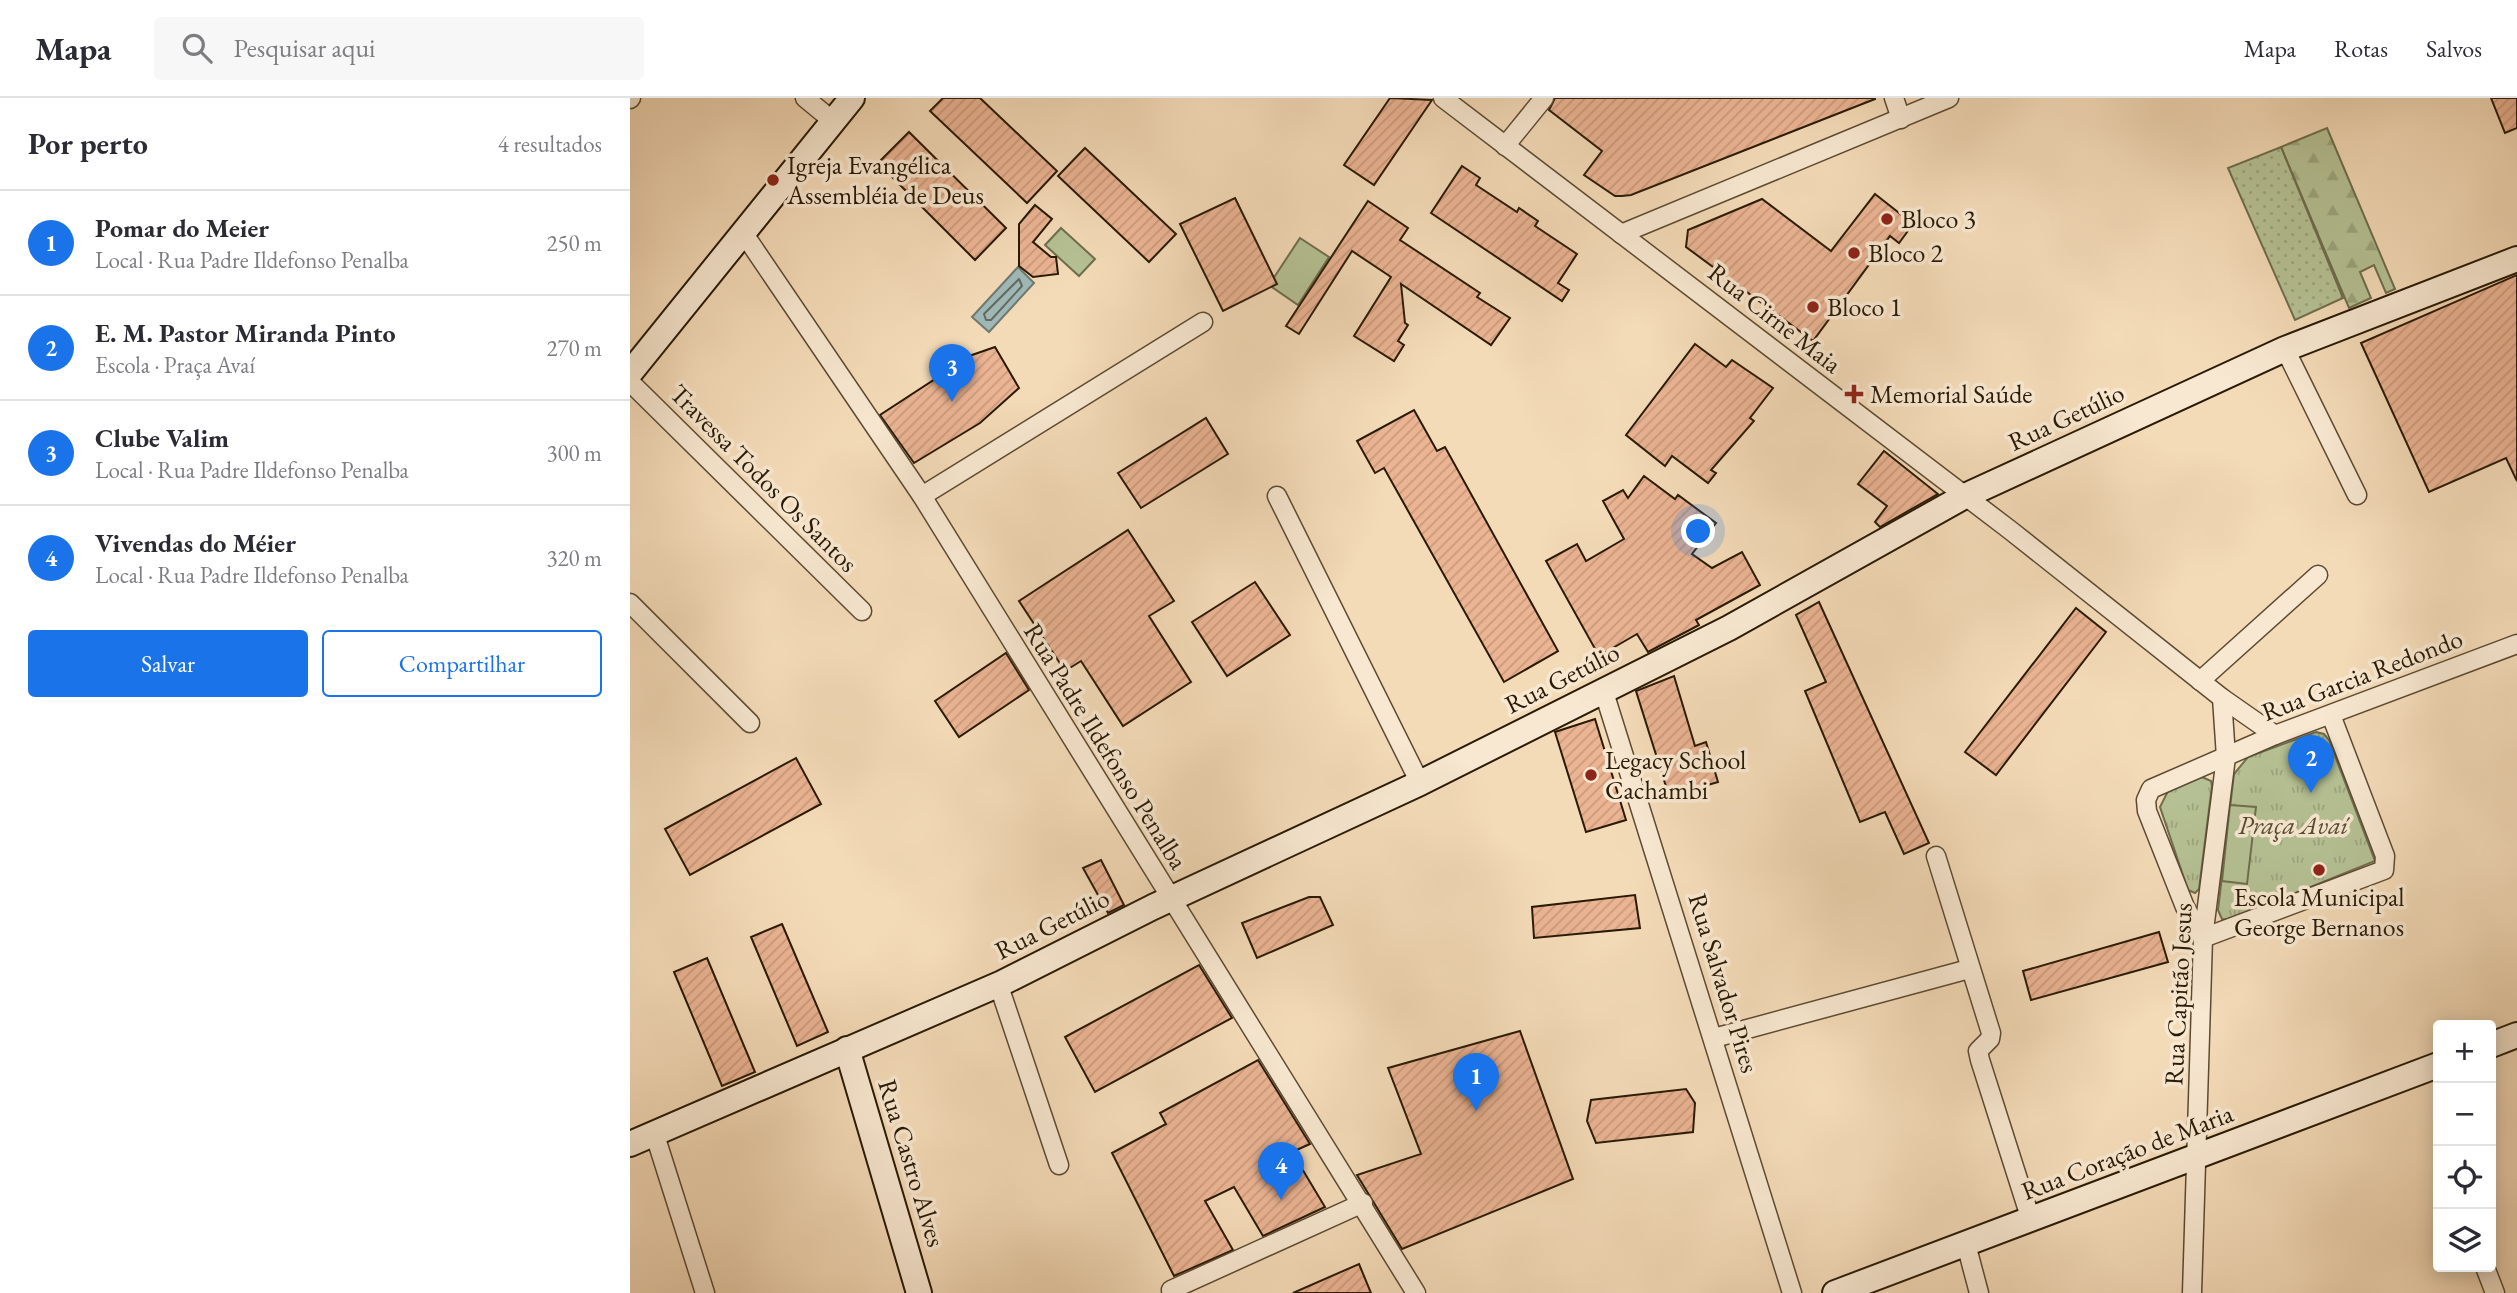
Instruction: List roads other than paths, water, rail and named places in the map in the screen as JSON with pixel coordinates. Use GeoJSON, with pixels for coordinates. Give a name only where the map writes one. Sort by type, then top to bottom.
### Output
{"type":"FeatureCollection","features":[{"type":"Feature","properties":{"kind":"street"},"geometry":{"type":"LineString","coordinates":[[805,98],[833,121]]}},
{"type":"Feature","properties":{"kind":"street"},"geometry":{"type":"LineString","coordinates":[[630,373],[852,98]]}},
{"type":"Feature","properties":{"kind":"street","name":"Rua Cirne Maia"},"geometry":{"type":"LineString","coordinates":[[1443,98],[1963,498],[2010,530],[2222,698],[2275,734]]}},
{"type":"Feature","properties":{"kind":"street"},"geometry":{"type":"LineString","coordinates":[[1505,146],[1544,98]]}},
{"type":"Feature","properties":{"kind":"street"},"geometry":{"type":"LineString","coordinates":[[1894,98],[1901,119]]}},
{"type":"Feature","properties":{"kind":"street"},"geometry":{"type":"LineString","coordinates":[[1621,234],[1949,98]]}},
{"type":"Feature","properties":{"kind":"street","name":"Rua Padre Ildefonso Penalba"},"geometry":{"type":"LineString","coordinates":[[742,231],[922,496],[1170,901],[1363,1203],[1416,1293]]}},
{"type":"Feature","properties":{"kind":"street","name":"Rua Getúlio"},"geometry":{"type":"LineString","coordinates":[[630,1144],[1002,983],[1420,783],[1729,628],[1963,498],[2286,349],[2517,259]]}},
{"type":"Feature","properties":{"kind":"street"},"geometry":{"type":"LineString","coordinates":[[922,496],[1203,322]]}},
{"type":"Feature","properties":{"kind":"street"},"geometry":{"type":"LineString","coordinates":[[2286,349],[2357,495]]}},
{"type":"Feature","properties":{"kind":"street","name":"Travessa Todos Os Santos"},"geometry":{"type":"LineString","coordinates":[[630,382],[862,611]]}},
{"type":"Feature","properties":{"kind":"street"},"geometry":{"type":"LineString","coordinates":[[1277,496],[1420,783]]}},
{"type":"Feature","properties":{"kind":"street"},"geometry":{"type":"LineString","coordinates":[[2200,681],[2318,575]]}},
{"type":"Feature","properties":{"kind":"street"},"geometry":{"type":"LineString","coordinates":[[630,603],[750,723]]}},
{"type":"Feature","properties":{"kind":"street","name":"Rua Garcia Redondo"},"geometry":{"type":"LineString","coordinates":[[2226,757],[2275,734],[2517,645]]}},
{"type":"Feature","properties":{"kind":"street","name":"Rua Salvador Pires"},"geometry":{"type":"LineString","coordinates":[[1603,689],[1792,1293]]}},
{"type":"Feature","properties":{"kind":"street","name":"Rua Capitão Jesus"},"geometry":{"type":"LineString","coordinates":[[2192,1293],[2203,938],[2226,757],[2222,698]]}},
{"type":"Feature","properties":{"kind":"street"},"geometry":{"type":"LineString","coordinates":[[2226,757],[2151,789],[2146,800],[2147,811],[2185,907],[2203,938],[2384,870],[2385,856],[2332,715]]}},
{"type":"Feature","properties":{"kind":"street"},"geometry":{"type":"LineString","coordinates":[[1936,856],[1991,1033],[1990,1039],[1978,1051],[1980,1060],[2031,1220]]}},
{"type":"Feature","properties":{"kind":"street"},"geometry":{"type":"LineString","coordinates":[[1714,1038],[1969,969]]}},
{"type":"Feature","properties":{"kind":"street"},"geometry":{"type":"LineString","coordinates":[[1002,983],[1001,992],[1059,1165]]}},
{"type":"Feature","properties":{"kind":"street"},"geometry":{"type":"LineString","coordinates":[[2496,1043],[2517,1035]]}},
{"type":"Feature","properties":{"kind":"street","name":"Rua Castro Alves"},"geometry":{"type":"LineString","coordinates":[[847,1049],[919,1293]]}},
{"type":"Feature","properties":{"kind":"street","name":"Rua Coração de Maria"},"geometry":{"type":"LineString","coordinates":[[1835,1293],[1865,1288],[1966,1244],[2433,1067]]}},
{"type":"Feature","properties":{"kind":"street"},"geometry":{"type":"LineString","coordinates":[[654,1132],[705,1293]]}},
{"type":"Feature","properties":{"kind":"street"},"geometry":{"type":"LineString","coordinates":[[1171,1290],[1363,1203]]}},
{"type":"Feature","properties":{"kind":"street"},"geometry":{"type":"LineString","coordinates":[[1966,1244],[1979,1293]]}},
{"type":"Feature","properties":{"kind":"street"},"geometry":{"type":"LineString","coordinates":[[2487,1272],[2494,1293]]}},
{"type":"Feature","properties":{"kind":"water"},"geometry":{"type":"Polygon","coordinates":[[[1018,267],[1034,283],[989,332],[972,317],[1018,267]]]}},
{"type":"Feature","properties":{"kind":"place","name":"Igreja Evangélica Assembléia de Deus"},"geometry":{"type":"Point","coordinates":[773,180]}},
{"type":"Feature","properties":{"kind":"place","name":"Bloco 3"},"geometry":{"type":"Point","coordinates":[1887,219]}},
{"type":"Feature","properties":{"kind":"place","name":"Bloco 2"},"geometry":{"type":"Point","coordinates":[1854,253]}},
{"type":"Feature","properties":{"kind":"place","name":"Bloco 1"},"geometry":{"type":"Point","coordinates":[1813,307]}},
{"type":"Feature","properties":{"kind":"place","name":"Memorial Saúde"},"geometry":{"type":"Point","coordinates":[1854,394]}},
{"type":"Feature","properties":{"kind":"place","name":"Clube Valim"},"geometry":{"type":"Point","coordinates":[952,402]}},
{"type":"Feature","properties":{"kind":"place","name":"Legacy School Cachambi"},"geometry":{"type":"Point","coordinates":[1591,775]}},
{"type":"Feature","properties":{"kind":"place","name":"E. M. Pastor Miranda Pinto"},"geometry":{"type":"Point","coordinates":[2311,793]}},
{"type":"Feature","properties":{"kind":"place","name":"Escola Municipal George Bernanos"},"geometry":{"type":"Point","coordinates":[2319,870]}},
{"type":"Feature","properties":{"kind":"place","name":"Pomar do Meier"},"geometry":{"type":"Point","coordinates":[1476,1111]}},
{"type":"Feature","properties":{"kind":"place","name":"Vivendas do Méier"},"geometry":{"type":"Point","coordinates":[1281,1200]}},
{"type":"Feature","properties":{"kind":"park label","name":"Praça Avaí"},"geometry":{"type":"Point","coordinates":[2293,825]}}]}
